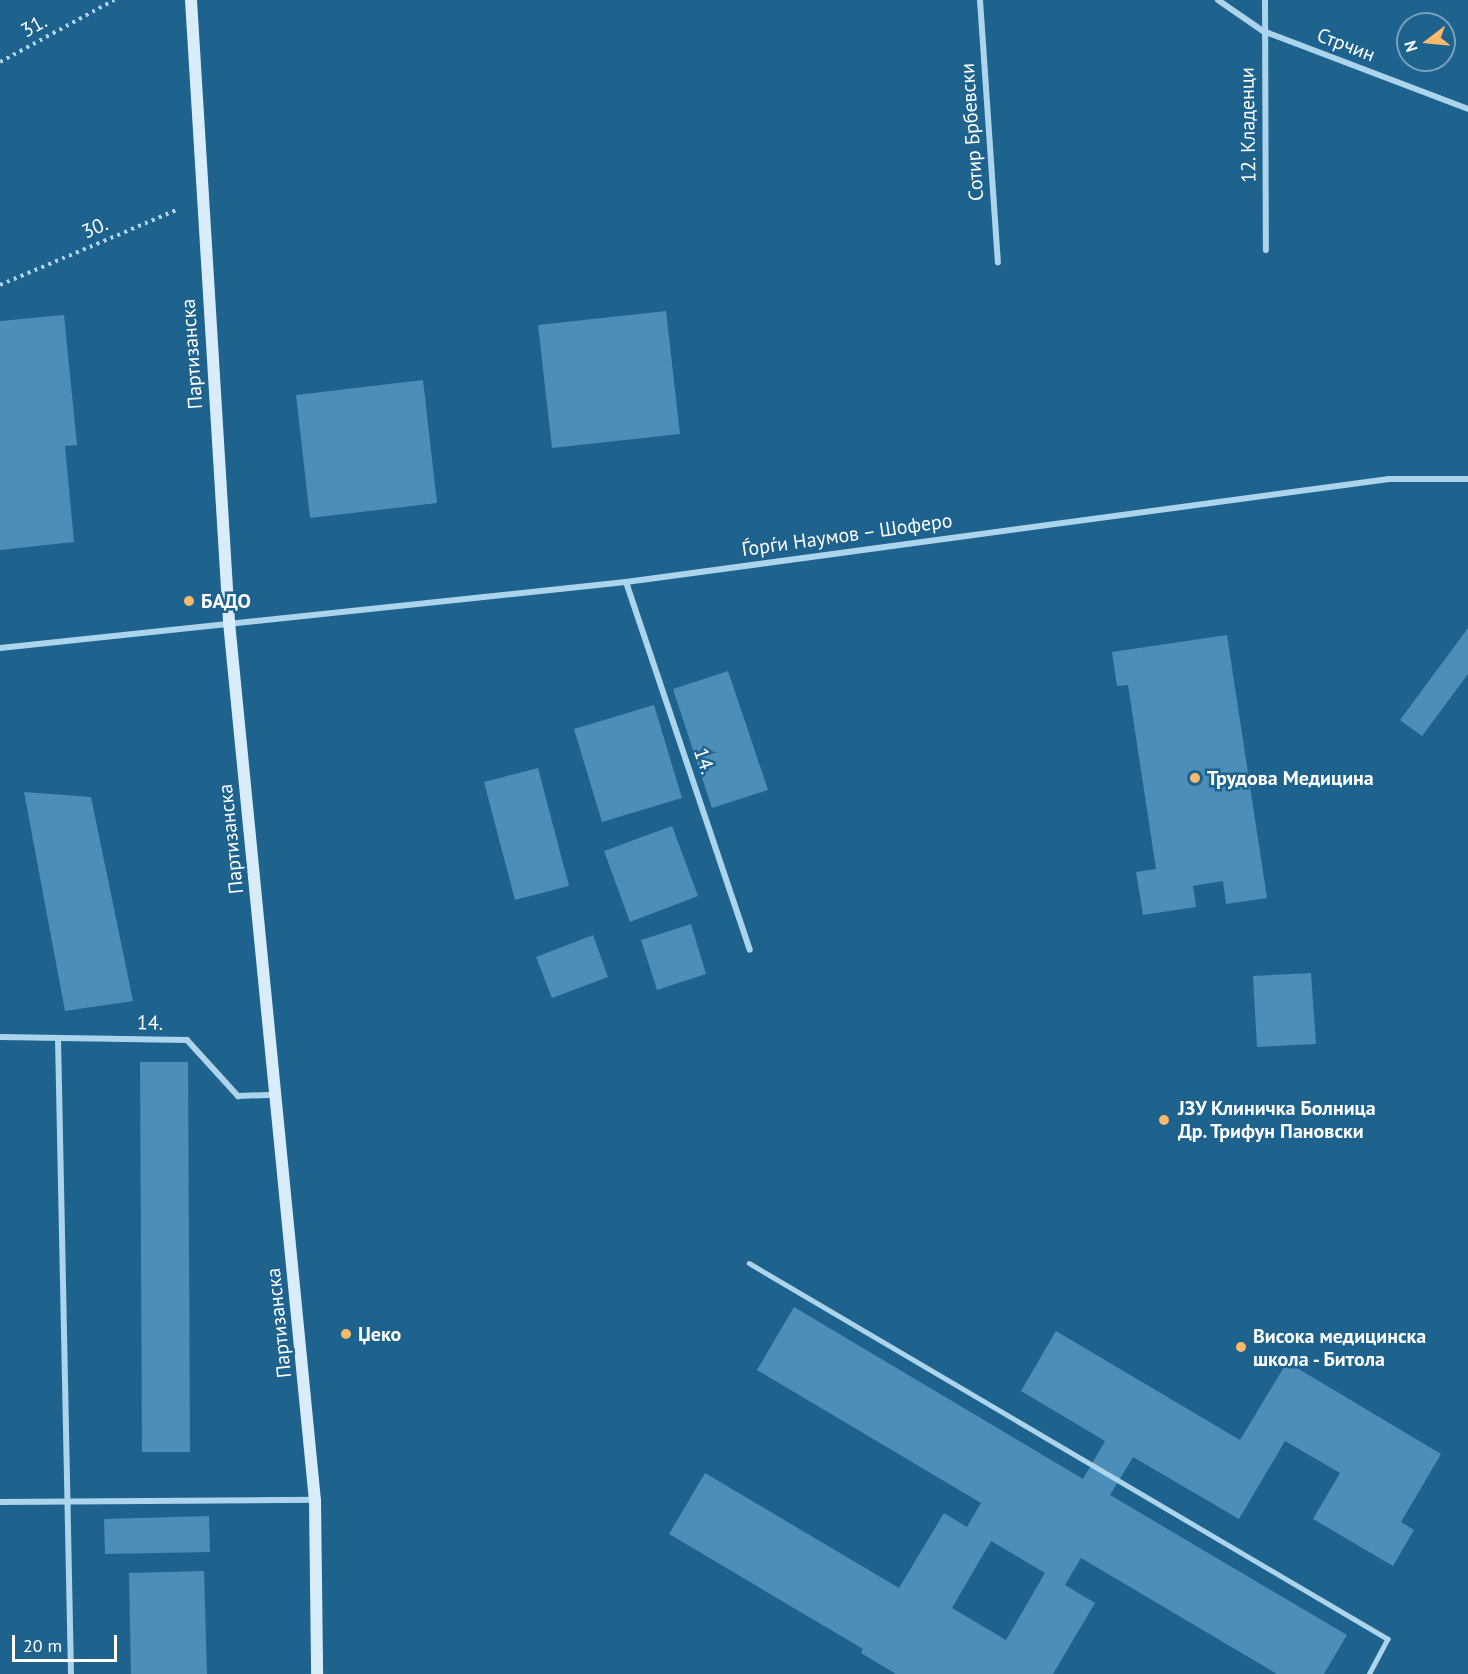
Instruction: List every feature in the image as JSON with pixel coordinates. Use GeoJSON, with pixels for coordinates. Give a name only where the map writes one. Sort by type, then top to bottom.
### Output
{"type":"FeatureCollection","features":[{"type":"Feature","properties":{"kind":"street","name":"Партизанска"},"geometry":{"type":"LineString","coordinates":[[191,0],[229,622],[315,1500],[316,1674]]}},
{"type":"Feature","properties":{"kind":"street","name":"Сотир Брбевски"},"geometry":{"type":"LineString","coordinates":[[980,0],[998,262]]}},
{"type":"Feature","properties":{"kind":"street","name":"Стрчин"},"geometry":{"type":"LineString","coordinates":[[1218,0],[1263,31],[1468,109]]}},
{"type":"Feature","properties":{"kind":"street","name":"12. Кладенци"},"geometry":{"type":"LineString","coordinates":[[1265,0],[1263,31],[1266,250]]}},
{"type":"Feature","properties":{"kind":"street","name":"Ѓорѓи Наумов – Шоферо"},"geometry":{"type":"LineString","coordinates":[[229,622],[626,582],[1389,479],[1468,479]]}},
{"type":"Feature","properties":{"kind":"street","name":"14."},"geometry":{"type":"LineString","coordinates":[[626,582],[750,950]]}},
{"type":"Feature","properties":{"kind":"street"},"geometry":{"type":"LineString","coordinates":[[0,648],[229,622]]}},
{"type":"Feature","properties":{"kind":"street","name":"14."},"geometry":{"type":"LineString","coordinates":[[0,1037],[187,1040],[238,1096],[275,1095]]}},
{"type":"Feature","properties":{"kind":"street"},"geometry":{"type":"LineString","coordinates":[[58,1038],[71,1674]]}},
{"type":"Feature","properties":{"kind":"street"},"geometry":{"type":"LineString","coordinates":[[0,1502],[315,1500]]}},
{"type":"Feature","properties":{"kind":"lane"},"geometry":{"type":"LineString","coordinates":[[749,1263],[1388,1639],[1369,1674]]}},
{"type":"Feature","properties":{"kind":"path","name":"31."},"geometry":{"type":"LineString","coordinates":[[0,62],[114,0]]}},
{"type":"Feature","properties":{"kind":"path","name":"30."},"geometry":{"type":"LineString","coordinates":[[0,285],[202,199]]}},
{"type":"Feature","properties":{"kind":"building"},"geometry":{"type":"Polygon","coordinates":[[[666,311],[680,434],[552,448],[538,325],[666,311]]]}},
{"type":"Feature","properties":{"kind":"building"},"geometry":{"type":"Polygon","coordinates":[[[64,315],[77,445],[65,446],[74,542],[0,550],[0,321],[64,315]]]}},
{"type":"Feature","properties":{"kind":"building"},"geometry":{"type":"Polygon","coordinates":[[[423,380],[437,503],[310,518],[296,395],[423,380]]]}},
{"type":"Feature","properties":{"kind":"building"},"geometry":{"type":"Polygon","coordinates":[[[1468,628],[1468,674],[1422,736],[1400,720],[1468,628]]]}},
{"type":"Feature","properties":{"kind":"building","name":"Трудова Медицина"},"geometry":{"type":"Polygon","coordinates":[[[1227,635],[1267,898],[1226,904],[1223,881],[1193,886],[1196,907],[1143,915],[1136,872],[1156,869],[1128,685],[1117,686],[1112,652],[1227,635]]]}},
{"type":"Feature","properties":{"kind":"building"},"geometry":{"type":"Polygon","coordinates":[[[728,671],[768,790],[712,808],[673,689],[728,671]]]}},
{"type":"Feature","properties":{"kind":"building"},"geometry":{"type":"Polygon","coordinates":[[[654,705],[682,798],[602,822],[574,729],[654,705]]]}},
{"type":"Feature","properties":{"kind":"building"},"geometry":{"type":"Polygon","coordinates":[[[538,768],[569,886],[515,900],[484,782],[538,768]]]}},
{"type":"Feature","properties":{"kind":"building"},"geometry":{"type":"Polygon","coordinates":[[[24,792],[91,797],[133,1001],[65,1011],[24,792]]]}},
{"type":"Feature","properties":{"kind":"building"},"geometry":{"type":"Polygon","coordinates":[[[672,826],[698,896],[630,922],[604,851],[672,826]]]}},
{"type":"Feature","properties":{"kind":"building"},"geometry":{"type":"Polygon","coordinates":[[[691,924],[706,974],[657,990],[641,940],[691,924]]]}},
{"type":"Feature","properties":{"kind":"building"},"geometry":{"type":"Polygon","coordinates":[[[593,935],[608,977],[552,998],[536,957],[593,935]]]}},
{"type":"Feature","properties":{"kind":"building"},"geometry":{"type":"Polygon","coordinates":[[[1311,973],[1316,1044],[1257,1047],[1253,976],[1311,973]]]}},
{"type":"Feature","properties":{"kind":"building"},"geometry":{"type":"Polygon","coordinates":[[[140,1062],[188,1062],[190,1452],[142,1452],[140,1062]]]}},
{"type":"Feature","properties":{"kind":"building"},"geometry":{"type":"Polygon","coordinates":[[[794,1307],[1083,1479],[1105,1441],[1021,1391],[1056,1331],[1240,1440],[1287,1362],[1441,1454],[1401,1522],[1414,1530],[1393,1566],[1313,1519],[1340,1473],[1285,1441],[1239,1519],[1133,1457],[1110,1495],[1347,1635],[1324,1674],[1277,1674],[1081,1558],[1065,1585],[1095,1603],[1053,1674],[896,1674],[861,1653],[863,1649],[669,1534],[705,1473],[899,1588],[944,1513],[967,1527],[981,1503],[757,1370],[794,1307]],[[991,1541],[952,1608],[1006,1640],[1045,1573],[991,1541]]]}},
{"type":"Feature","properties":{"kind":"building"},"geometry":{"type":"Polygon","coordinates":[[[209,1516],[210,1552],[105,1554],[104,1519],[209,1516]]]}},
{"type":"Feature","properties":{"kind":"building"},"geometry":{"type":"Polygon","coordinates":[[[204,1571],[207,1674],[131,1674],[129,1573],[204,1571]]]}},
{"type":"Feature","properties":{"kind":"place","name":"БАДО"},"geometry":{"type":"Point","coordinates":[189,601]}},
{"type":"Feature","properties":{"kind":"place","name":"Трудова Медицина"},"geometry":{"type":"Point","coordinates":[1195,778]}},
{"type":"Feature","properties":{"kind":"place","name":"ЈЗУ Клиничка Болница Др. Трифун Пановски"},"geometry":{"type":"Point","coordinates":[1164,1120]}},
{"type":"Feature","properties":{"kind":"place","name":"Џеко"},"geometry":{"type":"Point","coordinates":[346,1334]}},
{"type":"Feature","properties":{"kind":"place","name":"Висока медицинска школа - Битола"},"geometry":{"type":"Point","coordinates":[1241,1347]}}]}
